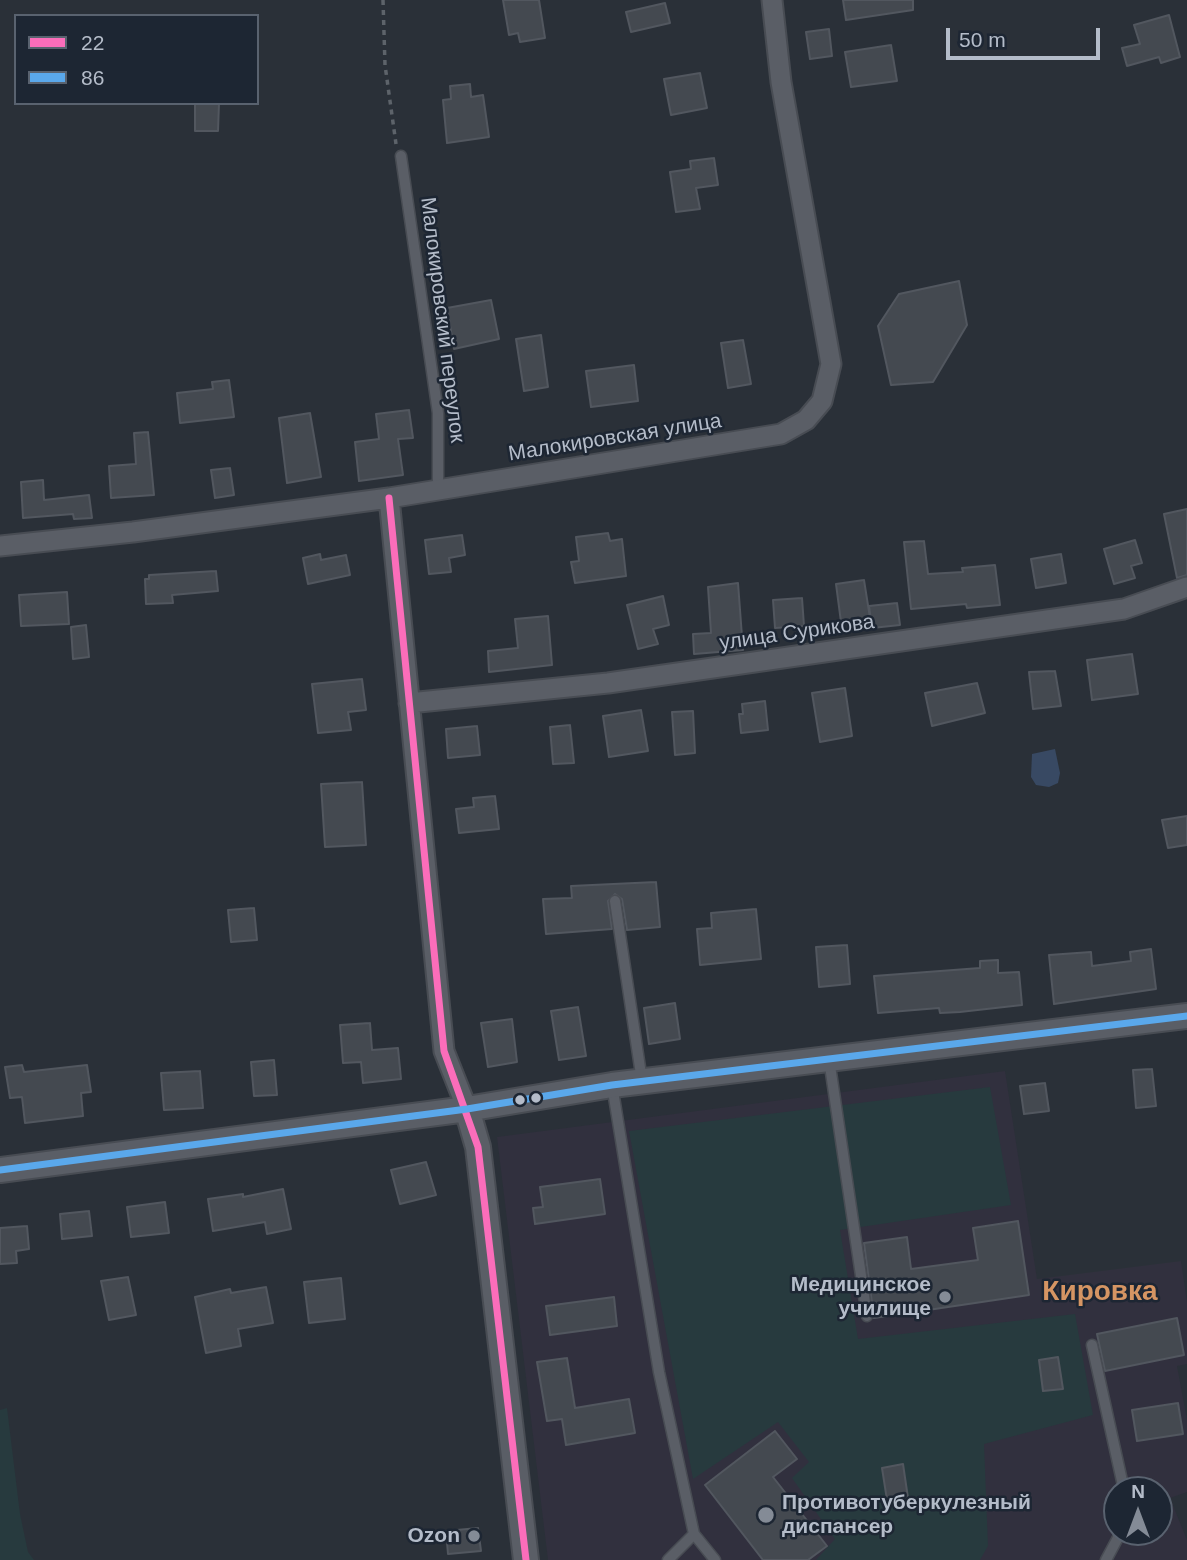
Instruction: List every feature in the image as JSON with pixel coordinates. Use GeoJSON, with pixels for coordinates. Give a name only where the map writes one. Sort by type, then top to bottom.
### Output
{"type":"FeatureCollection","features":[{"type":"Feature","properties":{"kind":"street","name":"Малокировская улица"},"geometry":{"type":"LineString","coordinates":[[0,546],[133,532],[389,498],[781,434],[806,420],[822,401],[831,364],[785,108],[772,0]]}},
{"type":"Feature","properties":{"kind":"street"},"geometry":{"type":"LineString","coordinates":[[389,498],[444,1051],[467,1109],[478,1147],[526,1560]]}},
{"type":"Feature","properties":{"kind":"street","name":"улица Сурикова"},"geometry":{"type":"LineString","coordinates":[[409,703],[608,683],[1124,609],[1187,587]]}},
{"type":"Feature","properties":{"kind":"street"},"geometry":{"type":"LineString","coordinates":[[0,1170],[467,1109],[612,1085],[1187,1016]]}},
{"type":"Feature","properties":{"kind":"lane","name":"Малокировский переулок"},"geometry":{"type":"LineString","coordinates":[[401,156],[438,413],[438,490]]}},
{"type":"Feature","properties":{"kind":"lane"},"geometry":{"type":"LineString","coordinates":[[615,901],[642,1082]]}},
{"type":"Feature","properties":{"kind":"lane"},"geometry":{"type":"LineString","coordinates":[[829,1058],[867,1316]]}},
{"type":"Feature","properties":{"kind":"lane"},"geometry":{"type":"LineString","coordinates":[[612,1085],[659,1372],[694,1534],[715,1560]]}},
{"type":"Feature","properties":{"kind":"lane"},"geometry":{"type":"LineString","coordinates":[[1092,1345],[1121,1476]]}},
{"type":"Feature","properties":{"kind":"lane"},"geometry":{"type":"LineString","coordinates":[[668,1560],[694,1534]]}},
{"type":"Feature","properties":{"kind":"path"},"geometry":{"type":"LineString","coordinates":[[383,0],[385,65],[396,144],[401,156]]}},
{"type":"Feature","properties":{"kind":"shaded area"},"geometry":{"type":"Polygon","coordinates":[[[1005,1071],[1037,1279],[1181,1261],[1187,1302],[1187,1364],[1177,1366],[1187,1420],[1187,1492],[1173,1497],[1173,1476],[1103,1476],[1103,1546],[1173,1546],[1173,1505],[1187,1540],[1187,1560],[548,1560],[497,1137],[1005,1071]]]}},
{"type":"Feature","properties":{"kind":"green space"},"geometry":{"type":"Polygon","coordinates":[[[990,1087],[1011,1205],[840,1230],[858,1339],[1075,1314],[1093,1415],[984,1444],[988,1546],[980,1560],[816,1560],[835,1539],[792,1478],[809,1462],[778,1422],[693,1479],[629,1131],[990,1087]]]}},
{"type":"Feature","properties":{"kind":"green space"},"geometry":{"type":"Polygon","coordinates":[[[7,1408],[20,1514],[28,1552],[34,1560],[0,1560],[0,1410],[7,1408]]]}},
{"type":"Feature","properties":{"kind":"water"},"geometry":{"type":"Polygon","coordinates":[[[1055,749],[1060,773],[1058,783],[1049,787],[1036,785],[1031,777],[1032,754],[1055,749]]]}},
{"type":"Feature","properties":{"kind":"building"},"geometry":{"type":"Polygon","coordinates":[[[503,0],[539,0],[545,38],[520,42],[518,33],[509,35],[503,0]]]}},
{"type":"Feature","properties":{"kind":"building"},"geometry":{"type":"Polygon","coordinates":[[[843,0],[913,0],[913,10],[846,20],[843,0]]]}},
{"type":"Feature","properties":{"kind":"building"},"geometry":{"type":"Polygon","coordinates":[[[665,3],[670,23],[631,32],[626,12],[665,3]]]}},
{"type":"Feature","properties":{"kind":"building"},"geometry":{"type":"Polygon","coordinates":[[[1169,15],[1180,57],[1161,63],[1159,57],[1127,66],[1122,48],[1140,44],[1134,25],[1169,15]]]}},
{"type":"Feature","properties":{"kind":"building"},"geometry":{"type":"Polygon","coordinates":[[[829,29],[832,56],[810,59],[806,32],[829,29]]]}},
{"type":"Feature","properties":{"kind":"building"},"geometry":{"type":"Polygon","coordinates":[[[891,45],[897,81],[851,87],[845,52],[891,45]]]}},
{"type":"Feature","properties":{"kind":"building"},"geometry":{"type":"Polygon","coordinates":[[[700,73],[707,108],[671,115],[664,79],[700,73]]]}},
{"type":"Feature","properties":{"kind":"building"},"geometry":{"type":"Polygon","coordinates":[[[470,84],[471,97],[483,95],[489,137],[447,143],[443,100],[451,99],[450,86],[470,84]]]}},
{"type":"Feature","properties":{"kind":"building"},"geometry":{"type":"Polygon","coordinates":[[[195,105],[219,105],[218,131],[195,131],[195,105]]]}},
{"type":"Feature","properties":{"kind":"building"},"geometry":{"type":"Polygon","coordinates":[[[714,158],[718,185],[696,188],[700,209],[676,212],[670,172],[691,169],[690,161],[714,158]]]}},
{"type":"Feature","properties":{"kind":"building"},"geometry":{"type":"Polygon","coordinates":[[[959,281],[967,325],[933,382],[891,385],[878,326],[899,294],[959,281]]]}},
{"type":"Feature","properties":{"kind":"building"},"geometry":{"type":"Polygon","coordinates":[[[491,300],[499,339],[454,349],[447,308],[491,300]]]}},
{"type":"Feature","properties":{"kind":"building"},"geometry":{"type":"Polygon","coordinates":[[[541,335],[548,387],[524,391],[516,339],[541,335]]]}},
{"type":"Feature","properties":{"kind":"building"},"geometry":{"type":"Polygon","coordinates":[[[743,340],[751,384],[728,388],[721,343],[743,340]]]}},
{"type":"Feature","properties":{"kind":"building"},"geometry":{"type":"Polygon","coordinates":[[[634,365],[638,401],[591,407],[586,371],[634,365]]]}},
{"type":"Feature","properties":{"kind":"building"},"geometry":{"type":"Polygon","coordinates":[[[229,380],[234,417],[180,423],[177,393],[213,389],[212,382],[229,380]]]}},
{"type":"Feature","properties":{"kind":"building"},"geometry":{"type":"Polygon","coordinates":[[[409,410],[413,438],[398,439],[403,475],[359,481],[355,442],[379,439],[376,414],[409,410]]]}},
{"type":"Feature","properties":{"kind":"building"},"geometry":{"type":"Polygon","coordinates":[[[310,413],[321,477],[287,483],[279,418],[310,413]]]}},
{"type":"Feature","properties":{"kind":"building"},"geometry":{"type":"Polygon","coordinates":[[[148,432],[154,495],[111,498],[109,466],[136,464],[134,433],[148,432]]]}},
{"type":"Feature","properties":{"kind":"building"},"geometry":{"type":"Polygon","coordinates":[[[230,468],[234,495],[215,498],[211,470],[230,468]]]}},
{"type":"Feature","properties":{"kind":"building"},"geometry":{"type":"Polygon","coordinates":[[[43,480],[44,500],[89,495],[92,518],[74,519],[73,514],[23,518],[21,482],[43,480]]]}},
{"type":"Feature","properties":{"kind":"building"},"geometry":{"type":"Polygon","coordinates":[[[1187,509],[1187,575],[1177,578],[1164,514],[1187,509]]]}},
{"type":"Feature","properties":{"kind":"building"},"geometry":{"type":"Polygon","coordinates":[[[608,533],[610,541],[622,539],[626,576],[575,583],[571,562],[579,561],[576,537],[608,533]]]}},
{"type":"Feature","properties":{"kind":"building"},"geometry":{"type":"Polygon","coordinates":[[[462,535],[465,555],[449,558],[451,572],[429,574],[425,540],[462,535]]]}},
{"type":"Feature","properties":{"kind":"building"},"geometry":{"type":"Polygon","coordinates":[[[1135,540],[1142,563],[1131,566],[1135,578],[1114,584],[1104,549],[1135,540]]]}},
{"type":"Feature","properties":{"kind":"building"},"geometry":{"type":"Polygon","coordinates":[[[924,541],[928,574],[963,572],[962,568],[995,565],[1000,605],[967,608],[966,604],[911,609],[904,542],[924,541]]]}},
{"type":"Feature","properties":{"kind":"building"},"geometry":{"type":"Polygon","coordinates":[[[320,554],[321,560],[346,555],[350,575],[308,584],[303,558],[320,554]]]}},
{"type":"Feature","properties":{"kind":"building"},"geometry":{"type":"Polygon","coordinates":[[[1061,554],[1066,583],[1036,588],[1031,559],[1061,554]]]}},
{"type":"Feature","properties":{"kind":"building"},"geometry":{"type":"Polygon","coordinates":[[[216,571],[218,591],[172,595],[173,603],[146,604],[145,579],[149,579],[149,575],[216,571]]]}},
{"type":"Feature","properties":{"kind":"building"},"geometry":{"type":"Polygon","coordinates":[[[864,580],[870,618],[841,622],[836,584],[864,580]]]}},
{"type":"Feature","properties":{"kind":"building"},"geometry":{"type":"Polygon","coordinates":[[[738,583],[743,650],[694,654],[693,634],[711,633],[708,587],[738,583]]]}},
{"type":"Feature","properties":{"kind":"building"},"geometry":{"type":"Polygon","coordinates":[[[67,592],[69,624],[21,626],[19,595],[67,592]]]}},
{"type":"Feature","properties":{"kind":"building"},"geometry":{"type":"Polygon","coordinates":[[[663,596],[669,625],[653,629],[658,644],[638,649],[627,605],[663,596]]]}},
{"type":"Feature","properties":{"kind":"building"},"geometry":{"type":"Polygon","coordinates":[[[802,598],[804,626],[775,628],[773,600],[802,598]]]}},
{"type":"Feature","properties":{"kind":"building"},"geometry":{"type":"Polygon","coordinates":[[[897,603],[900,625],[872,628],[869,606],[897,603]]]}},
{"type":"Feature","properties":{"kind":"building"},"geometry":{"type":"Polygon","coordinates":[[[548,616],[552,665],[489,672],[488,651],[518,648],[515,619],[548,616]]]}},
{"type":"Feature","properties":{"kind":"building"},"geometry":{"type":"Polygon","coordinates":[[[86,625],[89,657],[73,659],[71,627],[86,625]]]}},
{"type":"Feature","properties":{"kind":"building"},"geometry":{"type":"Polygon","coordinates":[[[1132,654],[1138,694],[1092,700],[1087,660],[1132,654]]]}},
{"type":"Feature","properties":{"kind":"building"},"geometry":{"type":"Polygon","coordinates":[[[1055,671],[1061,706],[1033,709],[1029,672],[1055,671]]]}},
{"type":"Feature","properties":{"kind":"building"},"geometry":{"type":"Polygon","coordinates":[[[362,679],[366,710],[348,712],[351,730],[318,733],[312,684],[362,679]]]}},
{"type":"Feature","properties":{"kind":"building"},"geometry":{"type":"Polygon","coordinates":[[[977,683],[985,713],[932,726],[925,693],[977,683]]]}},
{"type":"Feature","properties":{"kind":"building"},"geometry":{"type":"Polygon","coordinates":[[[845,688],[852,736],[820,742],[812,693],[845,688]]]}},
{"type":"Feature","properties":{"kind":"building"},"geometry":{"type":"Polygon","coordinates":[[[765,701],[768,730],[741,733],[739,714],[743,714],[742,704],[765,701]]]}},
{"type":"Feature","properties":{"kind":"building"},"geometry":{"type":"Polygon","coordinates":[[[641,710],[648,751],[609,757],[603,716],[641,710]]]}},
{"type":"Feature","properties":{"kind":"building"},"geometry":{"type":"Polygon","coordinates":[[[693,711],[695,753],[675,755],[672,712],[693,711]]]}},
{"type":"Feature","properties":{"kind":"building"},"geometry":{"type":"Polygon","coordinates":[[[570,725],[574,763],[553,764],[550,727],[570,725]]]}},
{"type":"Feature","properties":{"kind":"building"},"geometry":{"type":"Polygon","coordinates":[[[477,726],[480,755],[448,758],[446,729],[477,726]]]}},
{"type":"Feature","properties":{"kind":"building"},"geometry":{"type":"Polygon","coordinates":[[[362,782],[366,845],[325,847],[321,784],[362,782]]]}},
{"type":"Feature","properties":{"kind":"building"},"geometry":{"type":"Polygon","coordinates":[[[495,796],[499,829],[459,833],[456,809],[474,807],[473,798],[495,796]]]}},
{"type":"Feature","properties":{"kind":"building"},"geometry":{"type":"Polygon","coordinates":[[[1187,816],[1187,845],[1168,848],[1162,820],[1187,816]]]}},
{"type":"Feature","properties":{"kind":"building"},"geometry":{"type":"Polygon","coordinates":[[[656,882],[660,927],[627,930],[622,899],[615,894],[608,901],[612,929],[546,934],[543,899],[572,898],[571,886],[656,882]]]}},
{"type":"Feature","properties":{"kind":"building"},"geometry":{"type":"Polygon","coordinates":[[[254,908],[257,940],[231,942],[228,910],[254,908]]]}},
{"type":"Feature","properties":{"kind":"building"},"geometry":{"type":"Polygon","coordinates":[[[756,909],[761,959],[700,965],[697,929],[712,928],[711,913],[756,909]]]}},
{"type":"Feature","properties":{"kind":"building"},"geometry":{"type":"Polygon","coordinates":[[[847,945],[850,984],[819,987],[816,947],[847,945]]]}},
{"type":"Feature","properties":{"kind":"building"},"geometry":{"type":"Polygon","coordinates":[[[1151,949],[1156,989],[1054,1004],[1049,955],[1091,952],[1092,966],[1131,961],[1130,952],[1151,949]]]}},
{"type":"Feature","properties":{"kind":"building"},"geometry":{"type":"Polygon","coordinates":[[[998,960],[998,973],[1019,972],[1022,1005],[960,1012],[940,1013],[939,1008],[878,1013],[874,976],[980,968],[980,961],[998,960]]]}},
{"type":"Feature","properties":{"kind":"building"},"geometry":{"type":"Polygon","coordinates":[[[675,1003],[680,1039],[649,1044],[644,1008],[675,1003]]]}},
{"type":"Feature","properties":{"kind":"building"},"geometry":{"type":"Polygon","coordinates":[[[578,1007],[586,1056],[559,1060],[551,1011],[578,1007]]]}},
{"type":"Feature","properties":{"kind":"building"},"geometry":{"type":"Polygon","coordinates":[[[512,1019],[517,1062],[488,1067],[481,1023],[512,1019]]]}},
{"type":"Feature","properties":{"kind":"building"},"geometry":{"type":"Polygon","coordinates":[[[370,1023],[372,1050],[398,1048],[401,1079],[363,1083],[361,1062],[343,1063],[340,1025],[370,1023]]]}},
{"type":"Feature","properties":{"kind":"building"},"geometry":{"type":"Polygon","coordinates":[[[274,1060],[277,1095],[254,1096],[251,1062],[274,1060]]]}},
{"type":"Feature","properties":{"kind":"building"},"geometry":{"type":"Polygon","coordinates":[[[22,1065],[24,1072],[87,1065],[91,1092],[81,1093],[83,1116],[25,1123],[22,1097],[10,1098],[5,1067],[22,1065]]]}},
{"type":"Feature","properties":{"kind":"building"},"geometry":{"type":"Polygon","coordinates":[[[1152,1069],[1156,1106],[1136,1108],[1133,1070],[1152,1069]]]}},
{"type":"Feature","properties":{"kind":"building"},"geometry":{"type":"Polygon","coordinates":[[[200,1071],[203,1108],[164,1110],[161,1073],[200,1071]]]}},
{"type":"Feature","properties":{"kind":"building"},"geometry":{"type":"Polygon","coordinates":[[[1045,1083],[1049,1111],[1024,1114],[1020,1086],[1045,1083]]]}},
{"type":"Feature","properties":{"kind":"building"},"geometry":{"type":"Polygon","coordinates":[[[426,1162],[436,1195],[400,1204],[391,1170],[426,1162]]]}},
{"type":"Feature","properties":{"kind":"building"},"geometry":{"type":"Polygon","coordinates":[[[600,1179],[605,1214],[535,1224],[533,1208],[543,1207],[540,1187],[600,1179]]]}},
{"type":"Feature","properties":{"kind":"building"},"geometry":{"type":"Polygon","coordinates":[[[283,1189],[291,1229],[267,1234],[265,1222],[213,1231],[208,1199],[243,1194],[243,1197],[283,1189]]]}},
{"type":"Feature","properties":{"kind":"building"},"geometry":{"type":"Polygon","coordinates":[[[165,1202],[169,1233],[131,1237],[127,1207],[165,1202]]]}},
{"type":"Feature","properties":{"kind":"building"},"geometry":{"type":"Polygon","coordinates":[[[89,1211],[92,1236],[62,1239],[60,1214],[89,1211]]]}},
{"type":"Feature","properties":{"kind":"building"},"geometry":{"type":"Polygon","coordinates":[[[1018,1221],[1029,1295],[874,1318],[864,1243],[907,1237],[911,1269],[978,1260],[973,1228],[1018,1221]]]}},
{"type":"Feature","properties":{"kind":"building"},"geometry":{"type":"Polygon","coordinates":[[[27,1226],[29,1249],[16,1251],[17,1263],[0,1264],[0,1228],[27,1226]]]}},
{"type":"Feature","properties":{"kind":"building"},"geometry":{"type":"Polygon","coordinates":[[[128,1277],[136,1315],[109,1320],[101,1281],[128,1277]]]}},
{"type":"Feature","properties":{"kind":"building"},"geometry":{"type":"Polygon","coordinates":[[[341,1278],[345,1319],[309,1323],[304,1282],[341,1278]]]}},
{"type":"Feature","properties":{"kind":"building"},"geometry":{"type":"Polygon","coordinates":[[[266,1287],[273,1323],[238,1329],[241,1346],[206,1353],[195,1297],[230,1289],[231,1293],[266,1287]]]}},
{"type":"Feature","properties":{"kind":"building"},"geometry":{"type":"Polygon","coordinates":[[[614,1297],[617,1326],[550,1335],[546,1306],[614,1297]]]}},
{"type":"Feature","properties":{"kind":"building"},"geometry":{"type":"Polygon","coordinates":[[[1177,1318],[1184,1355],[1105,1371],[1097,1334],[1177,1318]]]}},
{"type":"Feature","properties":{"kind":"building"},"geometry":{"type":"Polygon","coordinates":[[[1058,1357],[1063,1389],[1043,1391],[1039,1360],[1058,1357]]]}},
{"type":"Feature","properties":{"kind":"building"},"geometry":{"type":"Polygon","coordinates":[[[567,1358],[575,1408],[629,1399],[635,1433],[566,1445],[562,1419],[547,1421],[537,1362],[567,1358]]]}},
{"type":"Feature","properties":{"kind":"building"},"geometry":{"type":"Polygon","coordinates":[[[1178,1403],[1183,1434],[1137,1441],[1132,1410],[1178,1403]]]}},
{"type":"Feature","properties":{"kind":"building","name":"Противотуберкулезный диспансер"},"geometry":{"type":"Polygon","coordinates":[[[775,1431],[797,1459],[773,1477],[827,1546],[808,1560],[763,1560],[705,1485],[775,1431]]]}},
{"type":"Feature","properties":{"kind":"building"},"geometry":{"type":"Polygon","coordinates":[[[903,1464],[908,1498],[887,1500],[882,1468],[903,1464]]]}},
{"type":"Feature","properties":{"kind":"building"},"geometry":{"type":"Polygon","coordinates":[[[478,1528],[481,1551],[448,1554],[446,1531],[478,1528]]]}},
{"type":"Feature","properties":{"kind":"transit line","name":"22"},"geometry":{"type":"LineString","coordinates":[[389,498],[444,1051],[478,1147],[526,1560]]}},
{"type":"Feature","properties":{"kind":"transit line","name":"86"},"geometry":{"type":"LineString","coordinates":[[0,1170],[467,1109],[612,1085],[1187,1016]]}},
{"type":"Feature","properties":{"kind":"place","name":"Медицинское училище"},"geometry":{"type":"Point","coordinates":[945,1297]}},
{"type":"Feature","properties":{"kind":"place","name":"Противотуберкулезный диспансер"},"geometry":{"type":"Point","coordinates":[766,1515]}},
{"type":"Feature","properties":{"kind":"place","name":"Ozon"},"geometry":{"type":"Point","coordinates":[474,1536]}},
{"type":"Feature","properties":{"kind":"district","name":"Кировка"},"geometry":{"type":"Point","coordinates":[1100,1292]}}]}
